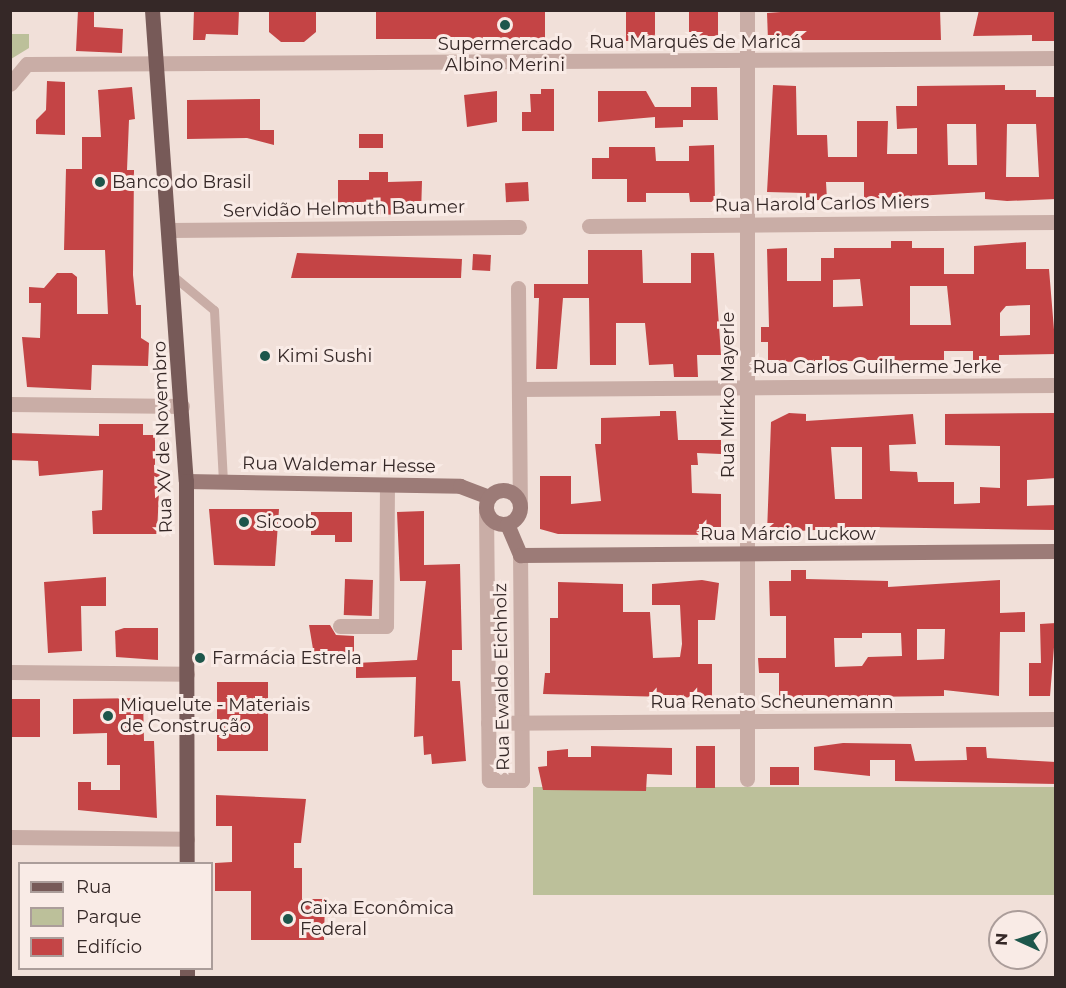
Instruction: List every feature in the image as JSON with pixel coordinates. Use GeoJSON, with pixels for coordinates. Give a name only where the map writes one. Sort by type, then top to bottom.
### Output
{"type":"FeatureCollection","features":[{"type":"Feature","properties":{"kind":"main road","name":"Rua XV de Novembro"},"geometry":{"type":"LineString","coordinates":[[152,10],[154,65],[170,230],[186,481],[187,862]]}},
{"type":"Feature","properties":{"kind":"street","name":"Rua Mirko Mayerle"},"geometry":{"type":"LineString","coordinates":[[747,10],[747,779]]}},
{"type":"Feature","properties":{"kind":"street","name":"Rua Marquês de Maricá"},"geometry":{"type":"LineString","coordinates":[[10,84],[27,64],[1056,58]]}},
{"type":"Feature","properties":{"kind":"street","name":"Rua Harold Carlos Miers"},"geometry":{"type":"LineString","coordinates":[[589,226],[1056,222]]}},
{"type":"Feature","properties":{"kind":"street","name":"Servidão Helmuth Baumer"},"geometry":{"type":"LineString","coordinates":[[170,230],[519,226]]}},
{"type":"Feature","properties":{"kind":"street"},"geometry":{"type":"LineString","coordinates":[[518,288],[520,507],[507,524],[491,520],[488,503],[508,491],[520,507]]}},
{"type":"Feature","properties":{"kind":"street","name":"Rua Carlos Guilherme Jerke"},"geometry":{"type":"LineString","coordinates":[[519,389],[1056,386]]}},
{"type":"Feature","properties":{"kind":"street"},"geometry":{"type":"LineString","coordinates":[[10,404],[182,406]]}},
{"type":"Feature","properties":{"kind":"street","name":"Rua Waldemar Hesse"},"geometry":{"type":"LineString","coordinates":[[186,481],[460,486],[488,503]]}},
{"type":"Feature","properties":{"kind":"street"},"geometry":{"type":"LineString","coordinates":[[340,626],[386,626],[387,485]]}},
{"type":"Feature","properties":{"kind":"street","name":"Rua Ewaldo Eichholz"},"geometry":{"type":"LineString","coordinates":[[488,503],[489,780],[522,780],[520,555],[507,524]]}},
{"type":"Feature","properties":{"kind":"street","name":"Rua Márcio Luckow"},"geometry":{"type":"LineString","coordinates":[[520,555],[1056,551]]}},
{"type":"Feature","properties":{"kind":"street"},"geometry":{"type":"LineString","coordinates":[[10,672],[187,674]]}},
{"type":"Feature","properties":{"kind":"street","name":"Rua Renato Scheunemann"},"geometry":{"type":"LineString","coordinates":[[488,723],[1056,719]]}},
{"type":"Feature","properties":{"kind":"street"},"geometry":{"type":"LineString","coordinates":[[10,837],[187,839]]}},
{"type":"Feature","properties":{"kind":"lane"},"geometry":{"type":"LineString","coordinates":[[173,276],[214,310],[223,482]]}},
{"type":"Feature","properties":{"kind":"green space"},"geometry":{"type":"Polygon","coordinates":[[[11,34],[29,34],[29,48],[11,59],[11,34]]]}},
{"type":"Feature","properties":{"kind":"green space"},"geometry":{"type":"Polygon","coordinates":[[[533,787],[1055,787],[1055,895],[533,895],[533,787]]]}},
{"type":"Feature","properties":{"kind":"building"},"geometry":{"type":"Polygon","coordinates":[[[78,10],[94,10],[94,27],[123,29],[122,53],[76,51],[78,10]]]}},
{"type":"Feature","properties":{"kind":"building"},"geometry":{"type":"Polygon","coordinates":[[[194,10],[239,10],[238,35],[206,34],[205,40],[193,40],[194,10]]]}},
{"type":"Feature","properties":{"kind":"building"},"geometry":{"type":"Polygon","coordinates":[[[269,10],[316,10],[316,32],[304,42],[281,42],[269,32],[269,10]]]}},
{"type":"Feature","properties":{"kind":"building"},"geometry":{"type":"Polygon","coordinates":[[[376,10],[545,10],[545,39],[376,39],[376,10]]]}},
{"type":"Feature","properties":{"kind":"building"},"geometry":{"type":"Polygon","coordinates":[[[626,10],[655,10],[655,41],[626,41],[626,10]]]}},
{"type":"Feature","properties":{"kind":"building"},"geometry":{"type":"Polygon","coordinates":[[[689,10],[718,10],[718,36],[689,36],[689,10]]]}},
{"type":"Feature","properties":{"kind":"building"},"geometry":{"type":"Polygon","coordinates":[[[808,10],[940,10],[941,40],[768,40],[767,13],[808,10]]]}},
{"type":"Feature","properties":{"kind":"building"},"geometry":{"type":"Polygon","coordinates":[[[979,10],[1056,10],[1056,41],[1032,41],[1032,35],[973,36],[979,10]]]}},
{"type":"Feature","properties":{"kind":"building"},"geometry":{"type":"Polygon","coordinates":[[[47,81],[65,82],[65,135],[36,134],[36,120],[46,110],[47,81]]]}},
{"type":"Feature","properties":{"kind":"building"},"geometry":{"type":"Polygon","coordinates":[[[773,85],[796,86],[797,135],[827,135],[828,157],[857,157],[857,121],[888,121],[887,154],[917,154],[917,128],[897,129],[896,106],[917,106],[917,86],[1005,85],[1005,90],[1036,90],[1036,97],[1056,97],[1056,199],[1007,201],[985,199],[985,192],[864,199],[864,182],[826,182],[827,200],[806,200],[806,193],[767,192],[773,85]],[[947,124],[948,165],[977,165],[976,124],[947,124]],[[1007,124],[1006,177],[1039,177],[1036,124],[1007,124]]]}},
{"type":"Feature","properties":{"kind":"building"},"geometry":{"type":"Polygon","coordinates":[[[132,87],[135,119],[129,120],[127,170],[134,170],[133,275],[136,305],[141,305],[141,338],[149,343],[148,366],[92,365],[91,390],[27,387],[22,337],[40,338],[41,303],[29,303],[29,287],[44,288],[57,273],[72,273],[77,277],[77,314],[108,314],[105,250],[64,250],[66,169],[82,169],[82,137],[101,137],[98,90],[132,87]]]}},
{"type":"Feature","properties":{"kind":"building"},"geometry":{"type":"Polygon","coordinates":[[[691,87],[717,87],[718,120],[683,120],[683,127],[655,128],[655,117],[598,122],[598,91],[646,91],[655,107],[691,107],[691,87]]]}},
{"type":"Feature","properties":{"kind":"building"},"geometry":{"type":"Polygon","coordinates":[[[541,89],[554,89],[554,131],[522,131],[522,112],[531,112],[530,94],[541,94],[541,89]]]}},
{"type":"Feature","properties":{"kind":"building"},"geometry":{"type":"Polygon","coordinates":[[[497,91],[497,122],[467,127],[464,95],[497,91]]]}},
{"type":"Feature","properties":{"kind":"building"},"geometry":{"type":"Polygon","coordinates":[[[260,99],[260,130],[274,130],[274,145],[247,138],[187,139],[187,100],[260,99]]]}},
{"type":"Feature","properties":{"kind":"building"},"geometry":{"type":"Polygon","coordinates":[[[359,134],[383,134],[383,148],[359,148],[359,134]]]}},
{"type":"Feature","properties":{"kind":"building"},"geometry":{"type":"Polygon","coordinates":[[[714,145],[715,202],[690,202],[689,193],[646,193],[646,202],[627,202],[627,179],[592,179],[592,158],[609,158],[609,147],[655,147],[656,161],[689,161],[689,146],[714,145]]]}},
{"type":"Feature","properties":{"kind":"building"},"geometry":{"type":"Polygon","coordinates":[[[369,172],[388,172],[388,182],[422,181],[421,215],[338,214],[338,180],[369,180],[369,172]]]}},
{"type":"Feature","properties":{"kind":"building"},"geometry":{"type":"Polygon","coordinates":[[[528,182],[529,201],[506,202],[505,183],[528,182]]]}},
{"type":"Feature","properties":{"kind":"building"},"geometry":{"type":"Polygon","coordinates":[[[891,241],[912,241],[912,248],[944,248],[944,274],[974,274],[974,246],[1026,242],[1026,269],[1049,269],[1056,354],[999,355],[999,365],[973,365],[973,351],[944,351],[944,360],[768,362],[768,342],[761,342],[761,327],[769,327],[767,249],[787,248],[787,281],[821,281],[821,258],[834,258],[834,248],[891,248],[891,241]],[[860,279],[833,280],[833,307],[863,306],[860,279]],[[910,286],[910,325],[951,325],[947,286],[910,286]],[[1030,305],[1006,306],[1000,313],[1000,336],[1030,335],[1030,305]]]}},
{"type":"Feature","properties":{"kind":"building"},"geometry":{"type":"Polygon","coordinates":[[[588,250],[642,250],[643,283],[691,283],[691,253],[714,253],[721,355],[697,355],[698,377],[674,377],[673,364],[649,365],[645,323],[616,323],[616,365],[590,365],[589,298],[563,298],[557,369],[536,369],[539,298],[534,298],[534,284],[588,284],[588,250]]]}},
{"type":"Feature","properties":{"kind":"building"},"geometry":{"type":"Polygon","coordinates":[[[297,253],[462,259],[461,278],[291,278],[297,253]]]}},
{"type":"Feature","properties":{"kind":"building"},"geometry":{"type":"Polygon","coordinates":[[[473,254],[491,255],[490,271],[472,270],[473,254]]]}},
{"type":"Feature","properties":{"kind":"building"},"geometry":{"type":"Polygon","coordinates":[[[660,411],[676,411],[678,440],[721,440],[721,454],[697,453],[698,465],[691,465],[692,493],[721,494],[721,535],[558,534],[540,529],[540,476],[571,476],[571,504],[601,501],[595,444],[601,444],[601,418],[660,416],[660,411]]]}},
{"type":"Feature","properties":{"kind":"building"},"geometry":{"type":"Polygon","coordinates":[[[789,413],[806,414],[806,421],[913,414],[916,444],[889,445],[890,471],[917,472],[918,482],[954,482],[954,504],[980,503],[980,487],[1000,488],[1000,446],[945,445],[945,414],[1056,413],[1056,478],[1027,480],[1027,506],[1056,505],[1056,530],[863,527],[767,533],[771,422],[789,413]],[[831,447],[835,499],[862,499],[862,447],[831,447]]]}},
{"type":"Feature","properties":{"kind":"building"},"geometry":{"type":"Polygon","coordinates":[[[99,424],[143,424],[143,435],[155,435],[155,469],[160,469],[157,534],[93,534],[92,511],[102,510],[103,470],[39,476],[38,461],[10,460],[10,433],[99,436],[99,424]]]}},
{"type":"Feature","properties":{"kind":"building"},"geometry":{"type":"Polygon","coordinates":[[[209,509],[279,509],[275,566],[214,565],[209,509]]]}},
{"type":"Feature","properties":{"kind":"building"},"geometry":{"type":"Polygon","coordinates":[[[424,511],[424,565],[460,564],[462,650],[452,650],[452,681],[460,681],[466,761],[432,764],[431,754],[424,755],[423,736],[414,737],[416,677],[356,678],[356,663],[417,660],[426,581],[400,581],[397,512],[424,511]]]}},
{"type":"Feature","properties":{"kind":"building"},"geometry":{"type":"Polygon","coordinates":[[[311,512],[352,512],[352,542],[335,542],[335,535],[311,535],[311,512]]]}},
{"type":"Feature","properties":{"kind":"building"},"geometry":{"type":"Polygon","coordinates":[[[791,570],[806,570],[806,579],[888,581],[888,587],[1000,580],[1000,613],[1025,612],[1025,632],[1000,632],[999,696],[944,690],[944,696],[779,698],[779,673],[759,673],[758,658],[786,658],[786,616],[770,616],[769,581],[791,581],[791,570]],[[917,629],[917,660],[944,659],[945,629],[917,629]],[[862,633],[862,638],[834,638],[835,667],[862,666],[868,657],[902,656],[901,633],[862,633]]]}},
{"type":"Feature","properties":{"kind":"building"},"geometry":{"type":"Polygon","coordinates":[[[106,577],[106,606],[81,606],[82,651],[48,653],[44,582],[106,577]]]}},
{"type":"Feature","properties":{"kind":"building"},"geometry":{"type":"Polygon","coordinates":[[[345,579],[373,580],[372,616],[344,615],[345,579]]]}},
{"type":"Feature","properties":{"kind":"building"},"geometry":{"type":"Polygon","coordinates":[[[702,580],[719,583],[715,620],[698,620],[698,664],[712,664],[712,698],[543,694],[545,673],[550,673],[550,618],[558,618],[558,582],[623,584],[623,612],[650,612],[653,658],[680,657],[682,644],[680,605],[652,605],[652,584],[702,580]]]}},
{"type":"Feature","properties":{"kind":"building"},"geometry":{"type":"Polygon","coordinates":[[[1056,623],[1050,696],[1029,696],[1029,663],[1041,663],[1040,624],[1056,623]]]}},
{"type":"Feature","properties":{"kind":"building"},"geometry":{"type":"Polygon","coordinates":[[[309,625],[330,625],[336,635],[354,636],[354,661],[315,661],[309,625]]]}},
{"type":"Feature","properties":{"kind":"building"},"geometry":{"type":"Polygon","coordinates":[[[124,628],[158,628],[158,660],[116,657],[115,631],[124,628]]]}},
{"type":"Feature","properties":{"kind":"building"},"geometry":{"type":"Polygon","coordinates":[[[217,682],[268,682],[268,751],[217,751],[217,682]]]}},
{"type":"Feature","properties":{"kind":"building"},"geometry":{"type":"Polygon","coordinates":[[[143,698],[144,741],[154,741],[157,818],[78,810],[78,782],[91,782],[91,790],[120,790],[120,765],[107,765],[107,733],[73,734],[73,699],[143,698]]]}},
{"type":"Feature","properties":{"kind":"building"},"geometry":{"type":"Polygon","coordinates":[[[10,699],[40,699],[40,737],[10,737],[10,699]]]}},
{"type":"Feature","properties":{"kind":"building"},"geometry":{"type":"Polygon","coordinates":[[[843,743],[911,744],[915,761],[967,760],[966,747],[986,747],[987,758],[1056,762],[1056,784],[895,781],[895,760],[870,760],[870,776],[814,770],[814,747],[843,743]]]}},
{"type":"Feature","properties":{"kind":"building"},"geometry":{"type":"Polygon","coordinates":[[[591,746],[672,748],[672,775],[647,774],[646,791],[543,790],[538,767],[547,766],[547,751],[568,749],[568,757],[591,757],[591,746]]]}},
{"type":"Feature","properties":{"kind":"building"},"geometry":{"type":"Polygon","coordinates":[[[696,746],[715,746],[715,788],[696,788],[696,746]]]}},
{"type":"Feature","properties":{"kind":"building"},"geometry":{"type":"Polygon","coordinates":[[[770,767],[799,767],[799,785],[770,785],[770,767]]]}},
{"type":"Feature","properties":{"kind":"building"},"geometry":{"type":"Polygon","coordinates":[[[216,795],[306,799],[301,843],[294,843],[294,868],[302,868],[302,899],[325,899],[324,940],[251,940],[251,891],[215,891],[215,863],[232,862],[232,826],[216,826],[216,795]]]}},
{"type":"Feature","properties":{"kind":"place","name":"Supermercado Albino Merini"},"geometry":{"type":"Point","coordinates":[505,25]}},
{"type":"Feature","properties":{"kind":"place","name":"Banco do Brasil"},"geometry":{"type":"Point","coordinates":[100,182]}},
{"type":"Feature","properties":{"kind":"place","name":"Kimi Sushi"},"geometry":{"type":"Point","coordinates":[265,356]}},
{"type":"Feature","properties":{"kind":"place","name":"Sicoob"},"geometry":{"type":"Point","coordinates":[244,522]}},
{"type":"Feature","properties":{"kind":"place","name":"Farmácia Estrela"},"geometry":{"type":"Point","coordinates":[200,658]}},
{"type":"Feature","properties":{"kind":"place","name":"Miquelute - Materiais de Construção"},"geometry":{"type":"Point","coordinates":[108,716]}},
{"type":"Feature","properties":{"kind":"place","name":"Caixa Econômica Federal"},"geometry":{"type":"Point","coordinates":[288,919]}}]}
